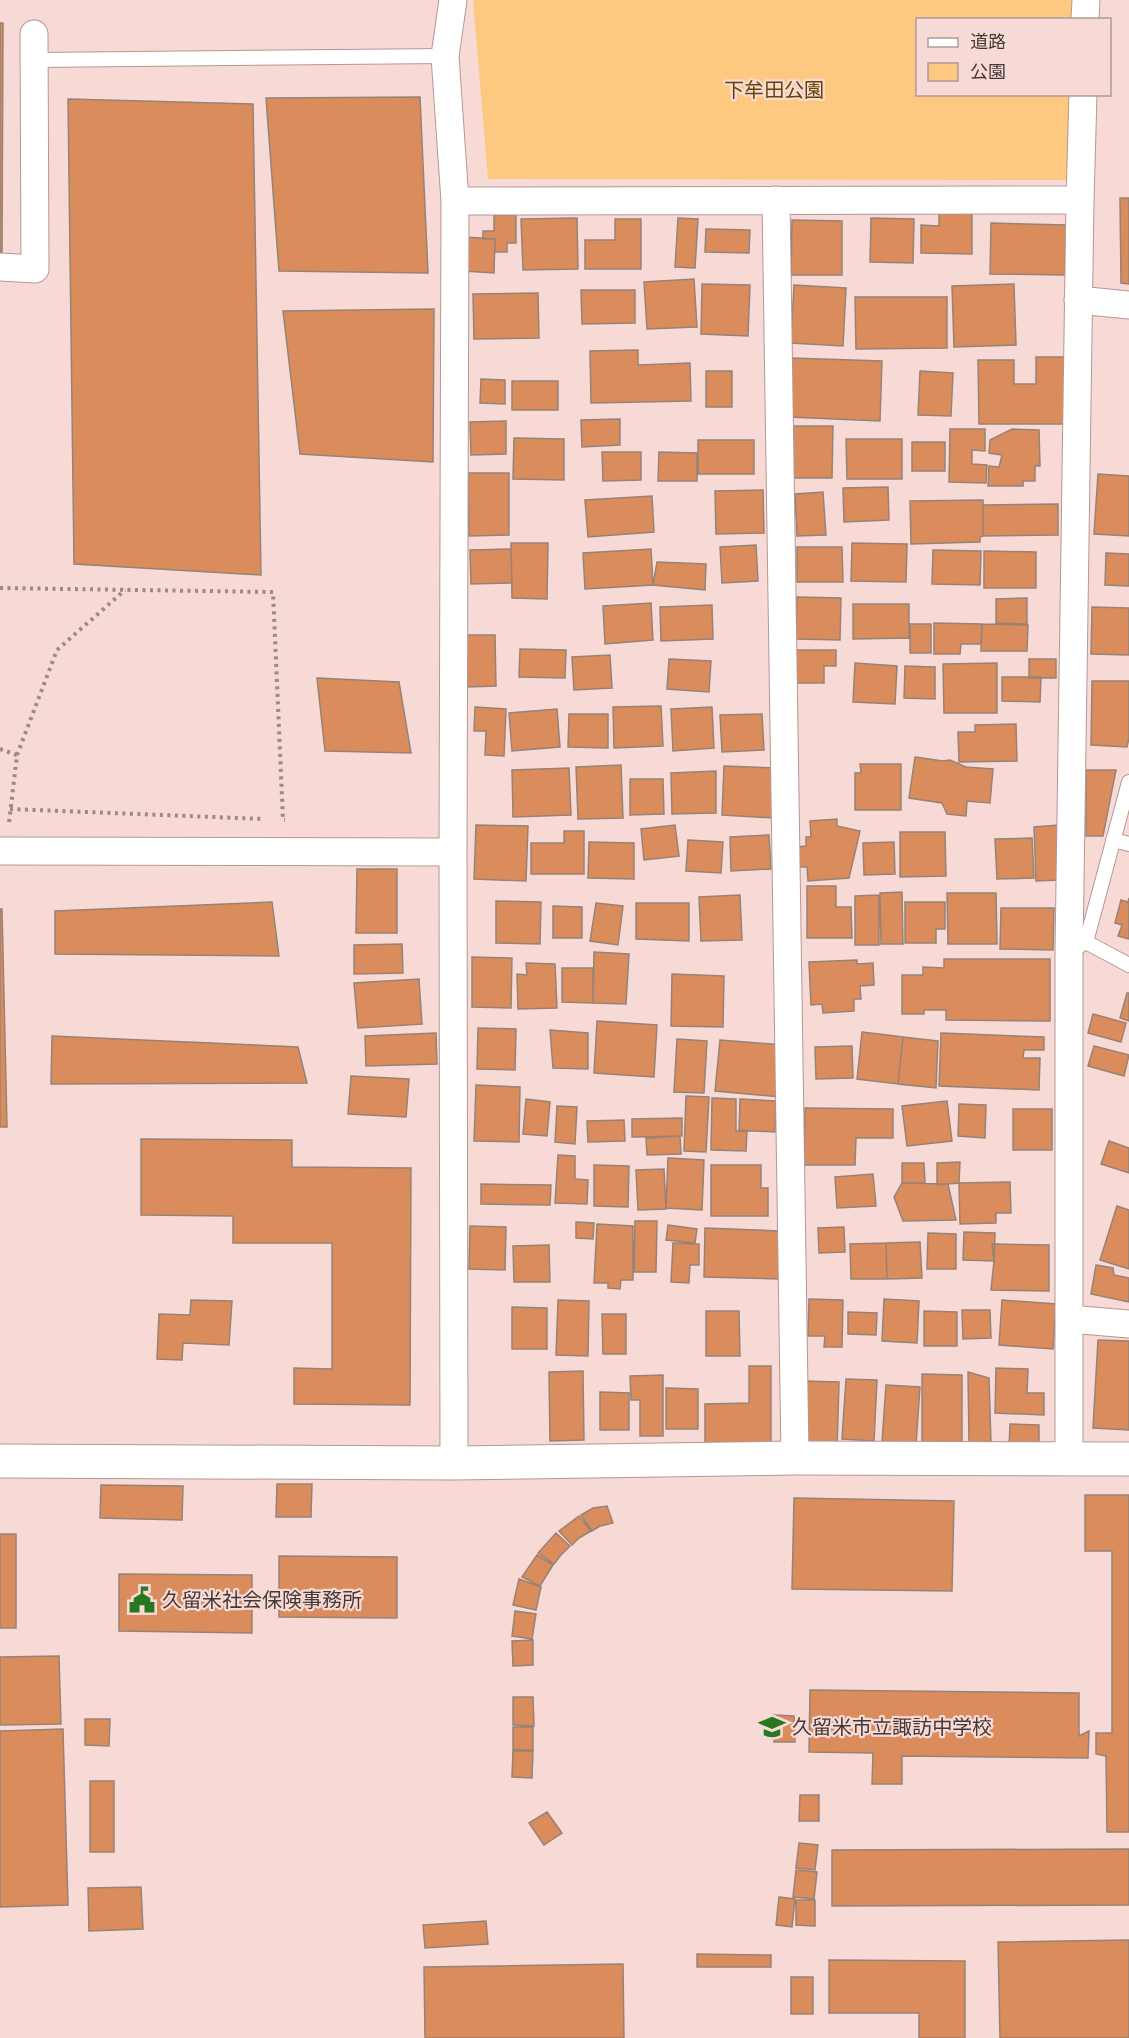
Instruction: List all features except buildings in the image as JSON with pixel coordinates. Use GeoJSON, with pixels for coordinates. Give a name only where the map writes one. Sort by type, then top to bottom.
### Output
{"type":"FeatureCollection","features":[{"type":"Feature","properties":{"kind":"street"},"geometry":{"type":"LineString","coordinates":[[453,0],[445,56],[455,201],[454,1464]]}},
{"type":"Feature","properties":{"kind":"street"},"geometry":{"type":"LineString","coordinates":[[1085,18],[1086,0]]}},
{"type":"Feature","properties":{"kind":"street"},"geometry":{"type":"LineString","coordinates":[[0,267],[35,269],[34,47]]}},
{"type":"Feature","properties":{"kind":"street"},"geometry":{"type":"LineString","coordinates":[[1069,1458],[1069,1319],[1078,947],[1078,300],[1083,96]]}},
{"type":"Feature","properties":{"kind":"street"},"geometry":{"type":"LineString","coordinates":[[776,200],[795,1458]]}},
{"type":"Feature","properties":{"kind":"street"},"geometry":{"type":"LineString","coordinates":[[455,201],[1080,200]]}},
{"type":"Feature","properties":{"kind":"street"},"geometry":{"type":"LineString","coordinates":[[1078,300],[1129,305]]}},
{"type":"Feature","properties":{"kind":"street"},"geometry":{"type":"LineString","coordinates":[[4,851],[453,852]]}},
{"type":"Feature","properties":{"kind":"street"},"geometry":{"type":"LineString","coordinates":[[1069,1319],[1129,1324]]}},
{"type":"Feature","properties":{"kind":"street"},"geometry":{"type":"LineString","coordinates":[[0,1461],[454,1464],[795,1458],[1129,1459]]}},
{"type":"Feature","properties":{"kind":"lane"},"geometry":{"type":"LineString","coordinates":[[34,47],[445,56]]}},
{"type":"Feature","properties":{"kind":"lane"},"geometry":{"type":"LineString","coordinates":[[1129,782],[1113,840],[1078,947],[1129,965]]}},
{"type":"Feature","properties":{"kind":"lane"},"geometry":{"type":"LineString","coordinates":[[1113,840],[1129,844]]}},
{"type":"Feature","properties":{"kind":"path"},"geometry":{"type":"LineString","coordinates":[[0,588],[273,592],[283,820]]}},
{"type":"Feature","properties":{"kind":"path"},"geometry":{"type":"LineString","coordinates":[[4,851],[17,755],[57,650],[125,590]]}},
{"type":"Feature","properties":{"kind":"path"},"geometry":{"type":"LineString","coordinates":[[0,749],[17,755]]}},
{"type":"Feature","properties":{"kind":"path"},"geometry":{"type":"LineString","coordinates":[[10,809],[294,822]]}},
{"type":"Feature","properties":{"kind":"green space","name":"下牟田公園"},"geometry":{"type":"Polygon","coordinates":[[[473,0],[1074,0],[1074,18],[916,18],[916,96],[1072,96],[1070,180],[488,179],[473,0]]]}},
{"type":"Feature","properties":{"kind":"place","name":"久留米社会保険事務所"},"geometry":{"type":"Point","coordinates":[142,1600]}},
{"type":"Feature","properties":{"kind":"place","name":"久留米市立諏訪中学校"},"geometry":{"type":"Point","coordinates":[772,1727]}}]}
